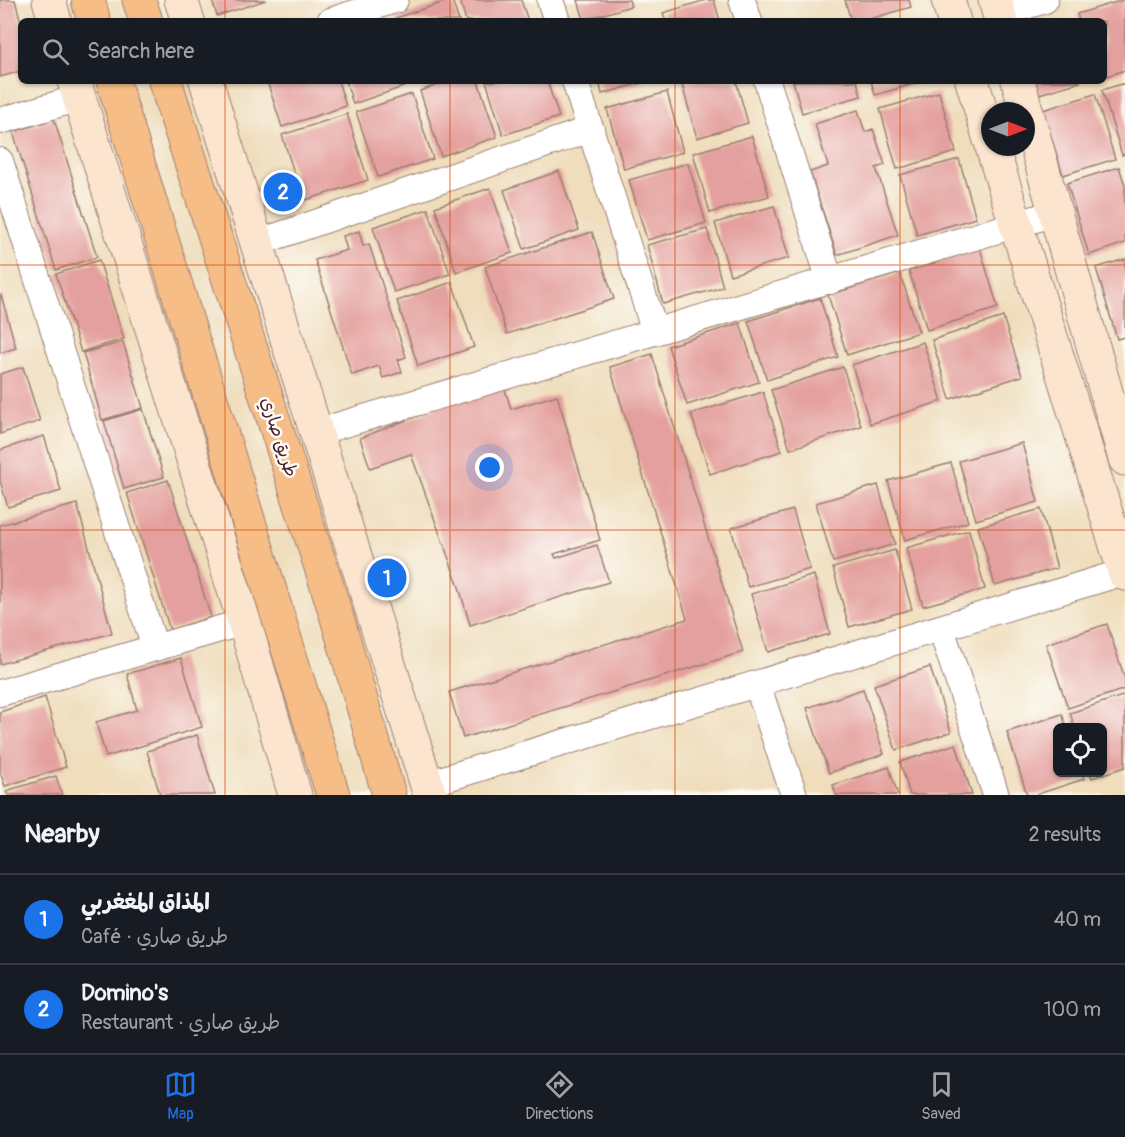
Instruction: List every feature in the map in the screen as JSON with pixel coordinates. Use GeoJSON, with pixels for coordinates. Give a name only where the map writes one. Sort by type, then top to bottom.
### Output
{"type":"FeatureCollection","features":[{"type":"Feature","properties":{"kind":"main road"},"geometry":{"type":"LineString","coordinates":[[49,0],[55,18]]}},
{"type":"Feature","properties":{"kind":"main road"},"geometry":{"type":"LineString","coordinates":[[88,0],[93,18]]}},
{"type":"Feature","properties":{"kind":"main road"},"geometry":{"type":"LineString","coordinates":[[139,0],[145,18]]}},
{"type":"Feature","properties":{"kind":"main road"},"geometry":{"type":"LineString","coordinates":[[181,0],[187,18]]}},
{"type":"Feature","properties":{"kind":"main road"},"geometry":{"type":"LineString","coordinates":[[948,0],[953,18]]}},
{"type":"Feature","properties":{"kind":"main road"},"geometry":{"type":"LineString","coordinates":[[114,84],[333,795]]}},
{"type":"Feature","properties":{"kind":"main road","name":"طريق صاري"},"geometry":{"type":"LineString","coordinates":[[166,84],[335,611],[389,795]]}},
{"type":"Feature","properties":{"kind":"main road"},"geometry":{"type":"LineString","coordinates":[[207,84],[428,789]]}},
{"type":"Feature","properties":{"kind":"main road"},"geometry":{"type":"LineString","coordinates":[[973,84],[981,111]]}},
{"type":"Feature","properties":{"kind":"main road"},"geometry":{"type":"LineString","coordinates":[[1019,84],[1125,459]]}},
{"type":"Feature","properties":{"kind":"main road"},"geometry":{"type":"LineString","coordinates":[[77,89],[296,795]]}},
{"type":"Feature","properties":{"kind":"main road"},"geometry":{"type":"LineString","coordinates":[[995,156],[1125,573]]}},
{"type":"Feature","properties":{"kind":"street"},"geometry":{"type":"LineString","coordinates":[[338,12],[395,0]]}},
{"type":"Feature","properties":{"kind":"street"},"geometry":{"type":"LineString","coordinates":[[550,0],[555,18]]}},
{"type":"Feature","properties":{"kind":"street"},"geometry":{"type":"LineString","coordinates":[[742,0],[748,18]]}},
{"type":"Feature","properties":{"kind":"street"},"geometry":{"type":"LineString","coordinates":[[998,12],[1045,0]]}},
{"type":"Feature","properties":{"kind":"street"},"geometry":{"type":"LineString","coordinates":[[576,84],[655,332]]}},
{"type":"Feature","properties":{"kind":"street"},"geometry":{"type":"LineString","coordinates":[[768,84],[830,281]]}},
{"type":"Feature","properties":{"kind":"street"},"geometry":{"type":"LineString","coordinates":[[0,121],[77,89]]}},
{"type":"Feature","properties":{"kind":"street"},"geometry":{"type":"LineString","coordinates":[[257,243],[591,129]]}},
{"type":"Feature","properties":{"kind":"street"},"geometry":{"type":"LineString","coordinates":[[0,161],[155,648]]}},
{"type":"Feature","properties":{"kind":"street"},"geometry":{"type":"LineString","coordinates":[[316,432],[1055,213]]}},
{"type":"Feature","properties":{"kind":"street"},"geometry":{"type":"LineString","coordinates":[[428,789],[757,684],[1125,573]]}},
{"type":"Feature","properties":{"kind":"street"},"geometry":{"type":"LineString","coordinates":[[0,693],[244,622]]}},
{"type":"Feature","properties":{"kind":"street"},"geometry":{"type":"LineString","coordinates":[[941,628],[996,795]]}},
{"type":"Feature","properties":{"kind":"street"},"geometry":{"type":"LineString","coordinates":[[757,684],[794,795]]}},
{"type":"Feature","properties":{"kind":"building"},"geometry":{"type":"Polygon","coordinates":[[[0,0],[15,0],[20,18],[18,18],[18,72],[0,77],[0,0]]]}},
{"type":"Feature","properties":{"kind":"building"},"geometry":{"type":"Polygon","coordinates":[[[212,0],[266,0],[217,16],[212,0]]]}},
{"type":"Feature","properties":{"kind":"building"},"geometry":{"type":"Polygon","coordinates":[[[452,0],[458,18],[396,18],[452,0]]]}},
{"type":"Feature","properties":{"kind":"building"},"geometry":{"type":"Polygon","coordinates":[[[460,0],[521,0],[527,18],[465,18],[460,0]]]}},
{"type":"Feature","properties":{"kind":"building"},"geometry":{"type":"Polygon","coordinates":[[[578,0],[629,0],[631,6],[591,18],[583,18],[578,0]]]}},
{"type":"Feature","properties":{"kind":"building"},"geometry":{"type":"Polygon","coordinates":[[[706,0],[714,0],[719,18],[665,18],[663,13],[706,0]]]}},
{"type":"Feature","properties":{"kind":"building"},"geometry":{"type":"Polygon","coordinates":[[[845,0],[909,0],[911,7],[873,18],[850,18],[845,0]]]}},
{"type":"Feature","properties":{"kind":"building"},"geometry":{"type":"Polygon","coordinates":[[[1125,0],[1125,70],[1107,76],[1107,18],[1078,18],[1077,14],[1125,0]]]}},
{"type":"Feature","properties":{"kind":"building"},"geometry":{"type":"Polygon","coordinates":[[[1125,83],[1125,154],[1122,155],[1102,90],[1125,83]]]}},
{"type":"Feature","properties":{"kind":"building"},"geometry":{"type":"Polygon","coordinates":[[[268,84],[339,84],[346,106],[282,127],[268,84]]]}},
{"type":"Feature","properties":{"kind":"building"},"geometry":{"type":"Polygon","coordinates":[[[347,84],[409,84],[409,85],[353,104],[347,84]]]}},
{"type":"Feature","properties":{"kind":"building"},"geometry":{"type":"Polygon","coordinates":[[[440,84],[479,84],[497,137],[441,156],[420,91],[440,84]]]}},
{"type":"Feature","properties":{"kind":"building"},"geometry":{"type":"Polygon","coordinates":[[[487,84],[548,84],[559,117],[503,135],[487,84]]]}},
{"type":"Feature","properties":{"kind":"building"},"geometry":{"type":"Polygon","coordinates":[[[600,84],[638,84],[602,94],[600,84]]]}},
{"type":"Feature","properties":{"kind":"building"},"geometry":{"type":"Polygon","coordinates":[[[682,84],[737,84],[748,123],[697,138],[682,84]]]}},
{"type":"Feature","properties":{"kind":"building"},"geometry":{"type":"Polygon","coordinates":[[[794,84],[858,84],[861,96],[802,113],[794,84]]]}},
{"type":"Feature","properties":{"kind":"building"},"geometry":{"type":"Polygon","coordinates":[[[872,84],[913,84],[875,95],[872,84]]]}},
{"type":"Feature","properties":{"kind":"building"},"geometry":{"type":"Polygon","coordinates":[[[1032,84],[1073,84],[1036,95],[1032,84]]]}},
{"type":"Feature","properties":{"kind":"building"},"geometry":{"type":"Polygon","coordinates":[[[667,92],[683,152],[624,169],[607,109],[667,92]]]}},
{"type":"Feature","properties":{"kind":"building"},"geometry":{"type":"Polygon","coordinates":[[[939,92],[956,152],[897,169],[880,109],[939,92]]]}},
{"type":"Feature","properties":{"kind":"building"},"geometry":{"type":"Polygon","coordinates":[[[412,94],[433,159],[378,177],[356,112],[412,94]]]}},
{"type":"Feature","properties":{"kind":"building"},"geometry":{"type":"Polygon","coordinates":[[[1095,94],[1115,159],[1063,175],[1043,110],[1095,94]]]}},
{"type":"Feature","properties":{"kind":"building"},"geometry":{"type":"Polygon","coordinates":[[[858,110],[865,132],[873,129],[885,165],[876,168],[898,235],[837,255],[810,172],[828,166],[815,124],[858,110]]]}},
{"type":"Feature","properties":{"kind":"building"},"geometry":{"type":"Polygon","coordinates":[[[347,114],[368,180],[303,201],[282,135],[347,114]]]}},
{"type":"Feature","properties":{"kind":"building"},"geometry":{"type":"Polygon","coordinates":[[[54,119],[97,257],[56,270],[13,132],[54,119]]]}},
{"type":"Feature","properties":{"kind":"building"},"geometry":{"type":"Polygon","coordinates":[[[752,136],[769,196],[710,213],[693,153],[752,136]]]}},
{"type":"Feature","properties":{"kind":"building"},"geometry":{"type":"Polygon","coordinates":[[[959,159],[976,218],[917,235],[900,175],[959,159]]]}},
{"type":"Feature","properties":{"kind":"building"},"geometry":{"type":"Polygon","coordinates":[[[688,163],[706,223],[647,240],[629,180],[688,163]]]}},
{"type":"Feature","properties":{"kind":"building"},"geometry":{"type":"Polygon","coordinates":[[[1119,167],[1125,185],[1125,243],[1089,255],[1067,183],[1119,167]]]}},
{"type":"Feature","properties":{"kind":"building"},"geometry":{"type":"Polygon","coordinates":[[[559,171],[579,230],[524,249],[504,190],[559,171]]]}},
{"type":"Feature","properties":{"kind":"building"},"geometry":{"type":"Polygon","coordinates":[[[490,188],[512,253],[456,272],[435,207],[490,188]]]}},
{"type":"Feature","properties":{"kind":"building"},"geometry":{"type":"Polygon","coordinates":[[[774,206],[789,258],[730,275],[715,223],[774,206]]]}},
{"type":"Feature","properties":{"kind":"building"},"geometry":{"type":"Polygon","coordinates":[[[428,209],[450,274],[394,292],[373,227],[428,209]]]}},
{"type":"Feature","properties":{"kind":"building"},"geometry":{"type":"Polygon","coordinates":[[[707,229],[723,287],[663,304],[647,245],[707,229]]]}},
{"type":"Feature","properties":{"kind":"building"},"geometry":{"type":"Polygon","coordinates":[[[359,231],[363,246],[369,244],[406,357],[398,360],[402,372],[383,378],[379,366],[352,375],[315,260],[347,250],[343,236],[359,231]]]}},
{"type":"Feature","properties":{"kind":"building"},"geometry":{"type":"Polygon","coordinates":[[[592,232],[614,299],[507,334],[485,267],[592,232]]]}},
{"type":"Feature","properties":{"kind":"building"},"geometry":{"type":"Polygon","coordinates":[[[980,248],[998,308],[927,330],[909,271],[980,248]]]}},
{"type":"Feature","properties":{"kind":"building"},"geometry":{"type":"Polygon","coordinates":[[[1125,259],[1125,337],[1117,339],[1096,268],[1125,259]]]}},
{"type":"Feature","properties":{"kind":"building"},"geometry":{"type":"Polygon","coordinates":[[[99,260],[124,339],[81,352],[56,274],[99,260]]]}},
{"type":"Feature","properties":{"kind":"building"},"geometry":{"type":"Polygon","coordinates":[[[900,273],[919,332],[847,355],[828,295],[900,273]]]}},
{"type":"Feature","properties":{"kind":"building"},"geometry":{"type":"Polygon","coordinates":[[[452,282],[474,347],[418,366],[397,301],[452,282]]]}},
{"type":"Feature","properties":{"kind":"building"},"geometry":{"type":"Polygon","coordinates":[[[0,296],[16,348],[0,353],[0,296]]]}},
{"type":"Feature","properties":{"kind":"building"},"geometry":{"type":"Polygon","coordinates":[[[820,298],[838,357],[767,380],[748,321],[820,298]]]}},
{"type":"Feature","properties":{"kind":"building"},"geometry":{"type":"Polygon","coordinates":[[[1003,317],[1022,376],[950,399],[932,340],[1003,317]]]}},
{"type":"Feature","properties":{"kind":"building"},"geometry":{"type":"Polygon","coordinates":[[[740,323],[759,382],[687,405],[668,346],[740,323]]]}},
{"type":"Feature","properties":{"kind":"building"},"geometry":{"type":"Polygon","coordinates":[[[123,342],[143,408],[102,420],[83,353],[123,342]]]}},
{"type":"Feature","properties":{"kind":"building"},"geometry":{"type":"Polygon","coordinates":[[[923,342],[942,401],[870,424],[852,365],[923,342]]]}},
{"type":"Feature","properties":{"kind":"building"},"geometry":{"type":"Polygon","coordinates":[[[652,354],[743,652],[463,738],[449,692],[687,619],[610,367],[652,354]]]}},
{"type":"Feature","properties":{"kind":"building"},"geometry":{"type":"Polygon","coordinates":[[[23,367],[40,421],[0,434],[0,374],[23,367]]]}},
{"type":"Feature","properties":{"kind":"building"},"geometry":{"type":"Polygon","coordinates":[[[843,367],[861,426],[790,449],[771,390],[843,367]]]}},
{"type":"Feature","properties":{"kind":"building"},"geometry":{"type":"Polygon","coordinates":[[[503,383],[511,409],[557,395],[600,540],[554,554],[556,558],[597,545],[609,582],[470,625],[459,587],[411,454],[370,468],[360,438],[503,383]]]}},
{"type":"Feature","properties":{"kind":"building"},"geometry":{"type":"Polygon","coordinates":[[[763,392],[782,451],[710,474],[691,414],[763,392]]]}},
{"type":"Feature","properties":{"kind":"building"},"geometry":{"type":"Polygon","coordinates":[[[143,409],[164,477],[124,489],[104,421],[143,409]]]}},
{"type":"Feature","properties":{"kind":"building"},"geometry":{"type":"Polygon","coordinates":[[[44,436],[61,491],[8,507],[0,481],[0,450],[44,436]]]}},
{"type":"Feature","properties":{"kind":"building"},"geometry":{"type":"Polygon","coordinates":[[[1022,443],[1038,502],[976,520],[959,461],[1022,443]]]}},
{"type":"Feature","properties":{"kind":"building"},"geometry":{"type":"Polygon","coordinates":[[[951,463],[968,522],[905,540],[888,481],[951,463]]]}},
{"type":"Feature","properties":{"kind":"building"},"geometry":{"type":"Polygon","coordinates":[[[168,480],[211,617],[170,630],[127,493],[168,480]]]}},
{"type":"Feature","properties":{"kind":"building"},"geometry":{"type":"Polygon","coordinates":[[[878,485],[895,544],[833,562],[816,503],[878,485]]]}},
{"type":"Feature","properties":{"kind":"building"},"geometry":{"type":"Polygon","coordinates":[[[77,504],[112,633],[0,664],[0,525],[77,504]]]}},
{"type":"Feature","properties":{"kind":"building"},"geometry":{"type":"Polygon","coordinates":[[[1041,509],[1057,568],[995,586],[978,527],[1041,509]]]}},
{"type":"Feature","properties":{"kind":"building"},"geometry":{"type":"Polygon","coordinates":[[[793,510],[810,569],[748,587],[731,528],[793,510]]]}},
{"type":"Feature","properties":{"kind":"building"},"geometry":{"type":"Polygon","coordinates":[[[969,530],[985,589],[923,606],[906,548],[969,530]]]}},
{"type":"Feature","properties":{"kind":"building"},"geometry":{"type":"Polygon","coordinates":[[[895,550],[912,609],[849,627],[833,568],[895,550]]]}},
{"type":"Feature","properties":{"kind":"building"},"geometry":{"type":"Polygon","coordinates":[[[814,575],[830,634],[768,652],[751,594],[814,575]]]}},
{"type":"Feature","properties":{"kind":"building"},"geometry":{"type":"Polygon","coordinates":[[[1107,624],[1125,679],[1125,689],[1068,708],[1046,644],[1107,624]]]}},
{"type":"Feature","properties":{"kind":"building"},"geometry":{"type":"Polygon","coordinates":[[[181,658],[202,727],[106,757],[96,722],[137,710],[127,674],[181,658]]]}},
{"type":"Feature","properties":{"kind":"building"},"geometry":{"type":"Polygon","coordinates":[[[930,667],[951,732],[896,750],[874,685],[930,667]]]}},
{"type":"Feature","properties":{"kind":"building"},"geometry":{"type":"Polygon","coordinates":[[[863,689],[884,754],[829,773],[807,708],[863,689]]]}},
{"type":"Feature","properties":{"kind":"building"},"geometry":{"type":"Polygon","coordinates":[[[1125,695],[1125,767],[1107,773],[1107,723],[1073,723],[1070,713],[1125,695]]]}},
{"type":"Feature","properties":{"kind":"building"},"geometry":{"type":"Polygon","coordinates":[[[45,697],[66,767],[5,786],[0,772],[0,712],[45,697]]]}},
{"type":"Feature","properties":{"kind":"building"},"geometry":{"type":"Polygon","coordinates":[[[1062,714],[1065,723],[1053,723],[1053,777],[1083,777],[1084,779],[1035,795],[1027,795],[1007,732],[1062,714]]]}},
{"type":"Feature","properties":{"kind":"building"},"geometry":{"type":"Polygon","coordinates":[[[197,735],[215,795],[160,795],[147,751],[197,735]]]}},
{"type":"Feature","properties":{"kind":"building"},"geometry":{"type":"Polygon","coordinates":[[[956,744],[972,795],[910,795],[900,762],[956,744]]]}},
{"type":"Feature","properties":{"kind":"building"},"geometry":{"type":"Polygon","coordinates":[[[889,767],[898,795],[836,795],[833,785],[889,767]]]}},
{"type":"Feature","properties":{"kind":"building"},"geometry":{"type":"Polygon","coordinates":[[[56,776],[62,795],[8,795],[6,791],[56,776]]]}},
{"type":"Feature","properties":{"kind":"place","name":"Domino's"},"geometry":{"type":"Point","coordinates":[283,192]}},
{"type":"Feature","properties":{"kind":"place","name":"المذاق المغغربي"},"geometry":{"type":"Point","coordinates":[387,578]}}]}
